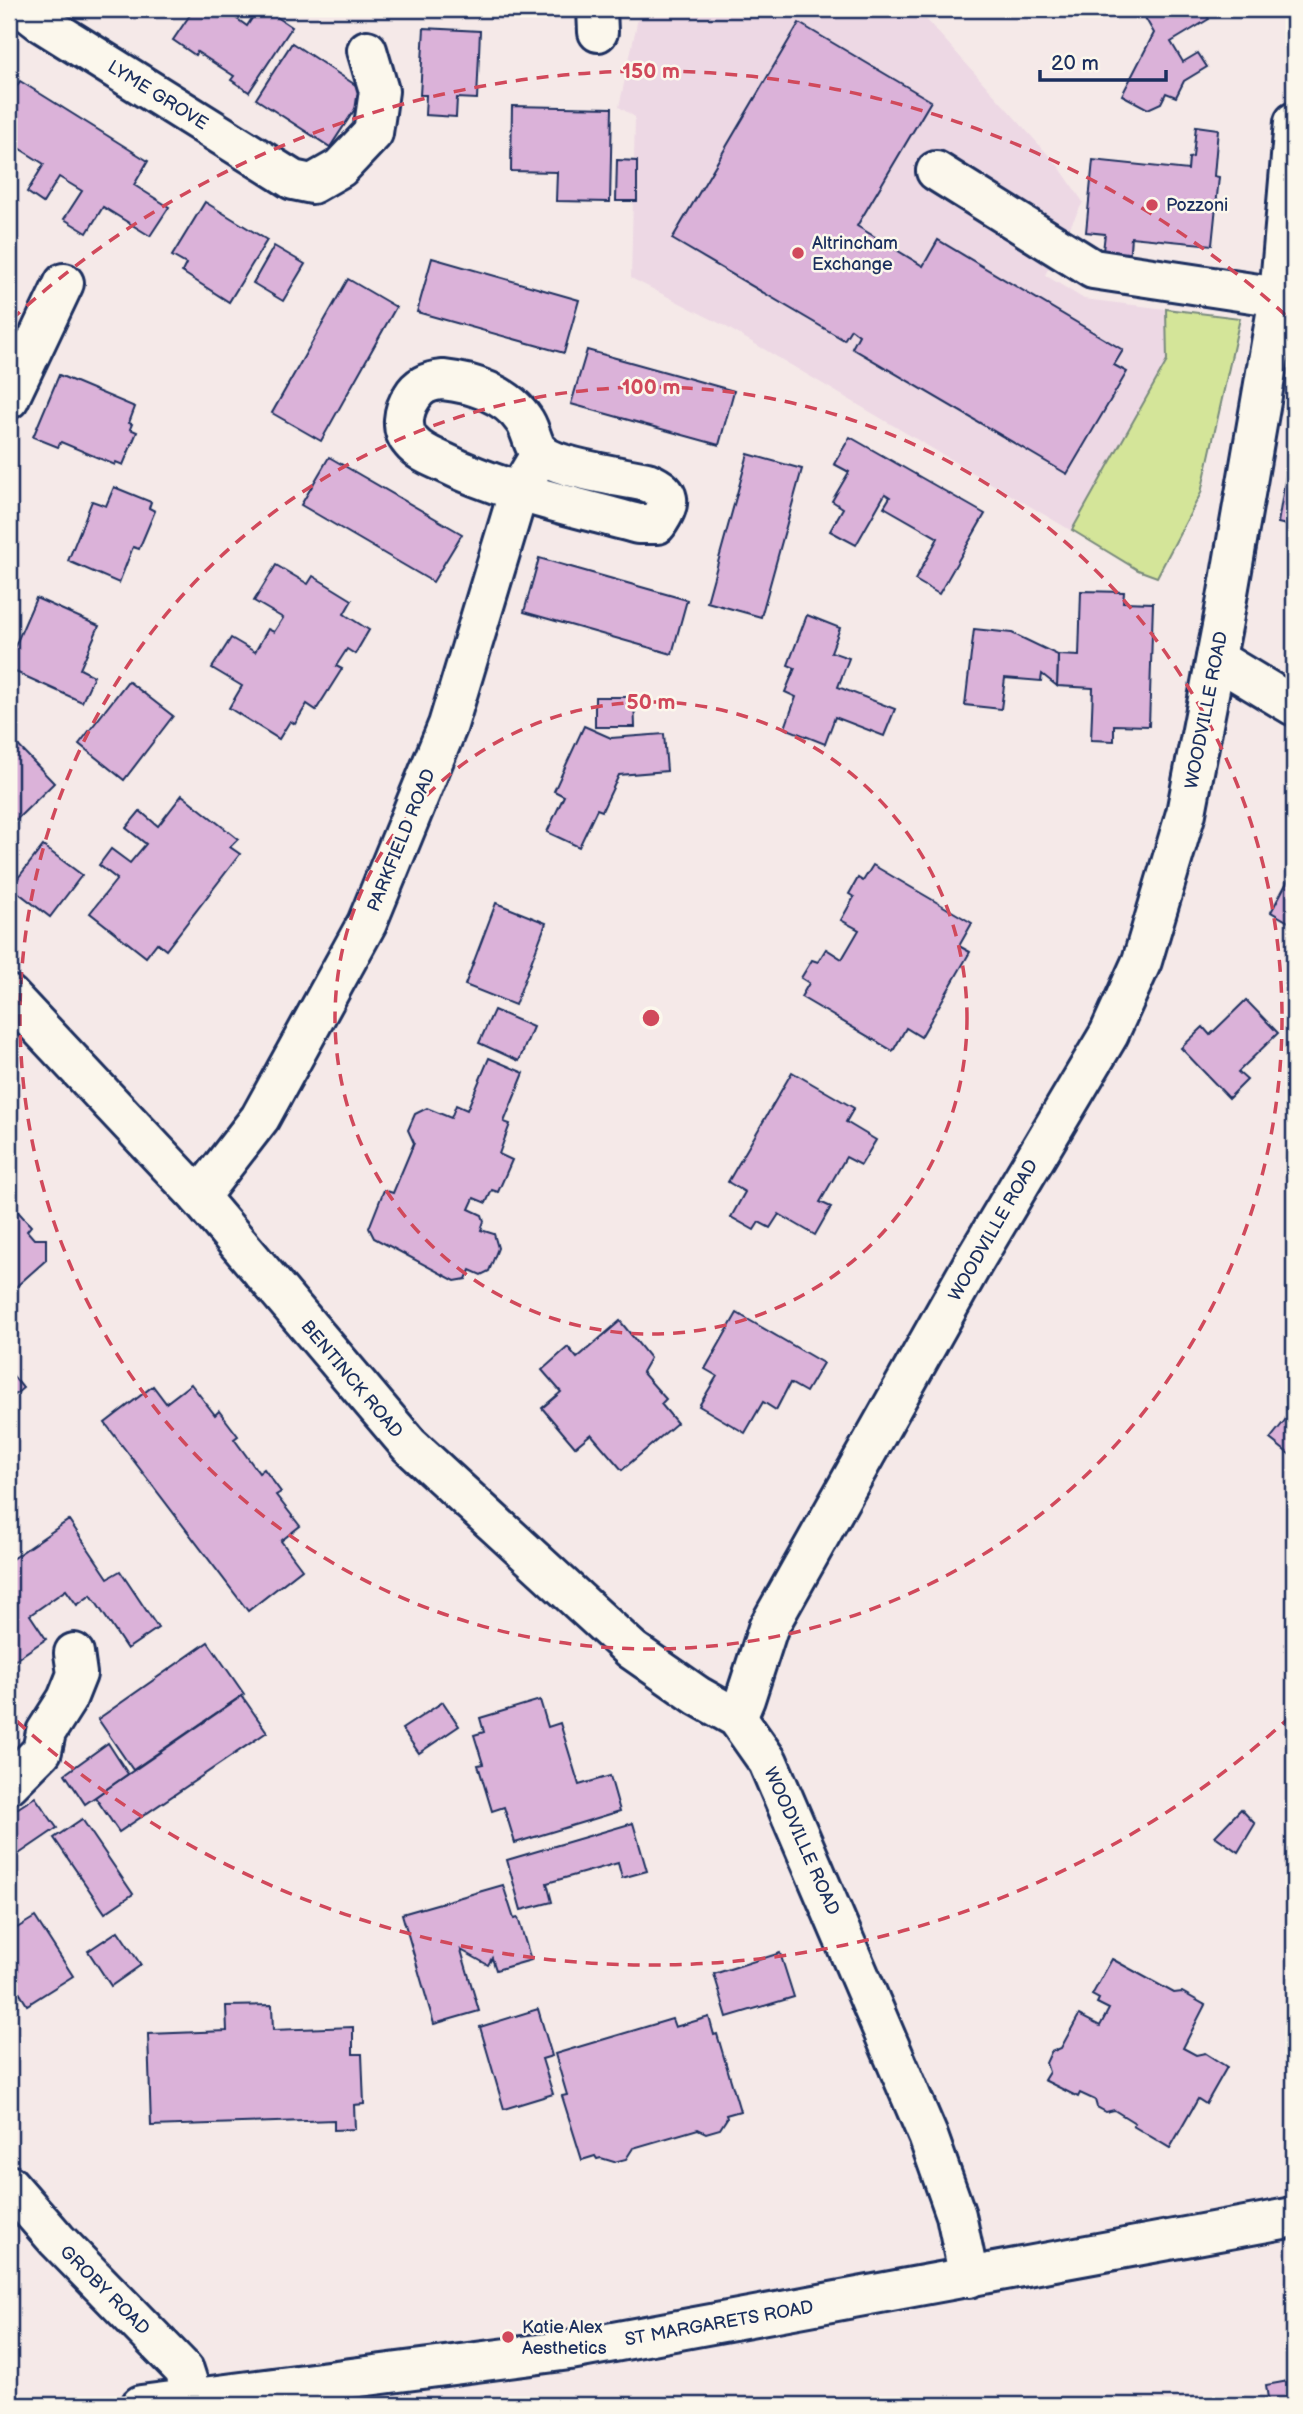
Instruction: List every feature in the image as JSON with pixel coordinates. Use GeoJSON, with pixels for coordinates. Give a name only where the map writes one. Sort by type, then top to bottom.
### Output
{"type":"FeatureCollection","features":[{"type":"Feature","properties":{"kind":"street","name":"LYME GROVE"},"geometry":{"type":"LineString","coordinates":[[24,9],[42,23],[293,180],[312,184],[340,168],[373,133],[379,91],[367,50]]}},
{"type":"Feature","properties":{"kind":"street","name":"WOODVILLE ROAD"},"geometry":{"type":"LineString","coordinates":[[970,2278],[956,2215],[928,2136],[768,1762],[737,1718],[768,1628],[973,1263],[1109,1034],[1142,961],[1186,813],[1216,659],[1279,297],[1294,121]]}},
{"type":"Feature","properties":{"kind":"street"},"geometry":{"type":"LineString","coordinates":[[936,172],[1093,269],[1279,297]]}},
{"type":"Feature","properties":{"kind":"street"},"geometry":{"type":"LineString","coordinates":[[9,399],[64,283]]}},
{"type":"Feature","properties":{"kind":"street"},"geometry":{"type":"LineString","coordinates":[[432,381],[454,381],[481,388],[512,406],[525,420],[541,453],[561,463],[647,482],[665,491],[668,498],[666,511],[657,524],[638,524],[519,490],[475,478],[424,453],[410,442],[403,430],[405,415],[410,400],[419,387],[432,381]]}},
{"type":"Feature","properties":{"kind":"street","name":"PARKFIELD ROAD"},"geometry":{"type":"LineString","coordinates":[[199,1197],[260,1118],[367,923],[448,725],[519,490],[541,453]]}},
{"type":"Feature","properties":{"kind":"street"},"geometry":{"type":"LineString","coordinates":[[1216,659],[1294,706]]}},
{"type":"Feature","properties":{"kind":"street","name":"BENTINCK ROAD"},"geometry":{"type":"LineString","coordinates":[[9,995],[199,1197],[409,1445],[632,1650],[698,1696],[737,1718]]}},
{"type":"Feature","properties":{"kind":"street"},"geometry":{"type":"LineString","coordinates":[[9,1784],[42,1751],[46,1732],[67,1699],[77,1674],[74,1653]]}},
{"type":"Feature","properties":{"kind":"street","name":"GROBY ROAD"},"geometry":{"type":"LineString","coordinates":[[9,2185],[57,2240],[184,2370],[193,2398]]}},
{"type":"Feature","properties":{"kind":"street","name":"ST MARGARETS ROAD"},"geometry":{"type":"LineString","coordinates":[[141,2405],[193,2398],[263,2398],[570,2350],[1294,2217]]}},
{"type":"Feature","properties":{"kind":"shaded area"},"geometry":{"type":"Polygon","coordinates":[[[640,9],[917,9],[1060,168],[1083,202],[1045,275],[1084,299],[1240,318],[1201,493],[1157,577],[1138,570],[723,325],[631,278],[635,117],[619,107],[640,9]]]}},
{"type":"Feature","properties":{"kind":"green space"},"geometry":{"type":"Polygon","coordinates":[[[1166,309],[1240,318],[1201,493],[1157,577],[1138,570],[1072,530],[1167,361],[1166,309]]]}},
{"type":"Feature","properties":{"kind":"building"},"geometry":{"type":"Polygon","coordinates":[[[194,9],[227,9],[226,11],[247,26],[258,9],[265,9],[292,27],[249,92],[231,80],[234,76],[173,40],[194,9]]]}},
{"type":"Feature","properties":{"kind":"building"},"geometry":{"type":"Polygon","coordinates":[[[476,9],[499,9],[499,13],[476,12],[476,9]]]}},
{"type":"Feature","properties":{"kind":"building"},"geometry":{"type":"Polygon","coordinates":[[[499,9],[553,9],[553,11],[499,9]]]}},
{"type":"Feature","properties":{"kind":"building"},"geometry":{"type":"Polygon","coordinates":[[[1140,9],[1203,9],[1209,19],[1171,42],[1183,62],[1198,53],[1207,67],[1184,81],[1176,97],[1166,93],[1161,103],[1148,109],[1122,95],[1154,33],[1140,9]]]}},
{"type":"Feature","properties":{"kind":"building","name":"Altrincham Exchange"},"geometry":{"type":"Polygon","coordinates":[[[799,23],[931,101],[857,226],[923,266],[938,240],[1123,350],[1114,365],[1127,372],[1067,474],[852,348],[859,335],[851,329],[844,340],[672,239],[799,23]]]}},
{"type":"Feature","properties":{"kind":"building"},"geometry":{"type":"Polygon","coordinates":[[[424,28],[480,31],[477,99],[457,98],[456,117],[425,115],[426,95],[420,95],[424,28]]]}},
{"type":"Feature","properties":{"kind":"building"},"geometry":{"type":"Polygon","coordinates":[[[292,43],[366,92],[330,147],[256,99],[292,43]]]}},
{"type":"Feature","properties":{"kind":"building"},"geometry":{"type":"Polygon","coordinates":[[[20,81],[148,161],[134,185],[169,207],[150,236],[103,207],[87,233],[64,219],[82,191],[59,177],[43,203],[27,192],[44,164],[9,142],[9,98],[20,81]]]}},
{"type":"Feature","properties":{"kind":"building"},"geometry":{"type":"Polygon","coordinates":[[[512,106],[612,108],[610,202],[556,201],[557,172],[511,171],[512,106]]]}},
{"type":"Feature","properties":{"kind":"building","name":"Pozzoni"},"geometry":{"type":"Polygon","coordinates":[[[1196,126],[1218,129],[1214,176],[1219,177],[1212,245],[1131,237],[1129,262],[1102,259],[1105,234],[1086,232],[1093,160],[1188,170],[1189,158],[1193,157],[1196,126]]]}},
{"type":"Feature","properties":{"kind":"building"},"geometry":{"type":"Polygon","coordinates":[[[617,160],[637,161],[637,201],[616,201],[617,160]]]}},
{"type":"Feature","properties":{"kind":"building"},"geometry":{"type":"Polygon","coordinates":[[[205,202],[267,240],[229,302],[182,272],[186,264],[172,256],[205,202]]]}},
{"type":"Feature","properties":{"kind":"building"},"geometry":{"type":"Polygon","coordinates":[[[274,246],[305,264],[283,301],[253,283],[274,246]]]}},
{"type":"Feature","properties":{"kind":"building"},"geometry":{"type":"Polygon","coordinates":[[[432,258],[579,300],[564,353],[417,312],[432,258]]]}},
{"type":"Feature","properties":{"kind":"building"},"geometry":{"type":"Polygon","coordinates":[[[348,279],[396,307],[321,441],[272,413],[348,279]]]}},
{"type":"Feature","properties":{"kind":"building"},"geometry":{"type":"Polygon","coordinates":[[[587,350],[734,391],[719,445],[571,404],[587,350]]]}},
{"type":"Feature","properties":{"kind":"building"},"geometry":{"type":"Polygon","coordinates":[[[59,375],[135,407],[129,423],[132,424],[130,429],[137,432],[123,465],[116,462],[115,465],[61,442],[58,447],[33,437],[59,375]]]}},
{"type":"Feature","properties":{"kind":"building"},"geometry":{"type":"Polygon","coordinates":[[[850,437],[985,514],[939,594],[915,580],[938,538],[884,507],[890,497],[885,494],[856,545],[830,531],[843,508],[832,501],[849,472],[834,464],[850,437]]]}},
{"type":"Feature","properties":{"kind":"building"},"geometry":{"type":"Polygon","coordinates":[[[748,454],[802,469],[761,617],[707,602],[748,454]]]}},
{"type":"Feature","properties":{"kind":"building"},"geometry":{"type":"Polygon","coordinates":[[[329,457],[462,534],[433,582],[301,505],[329,457]]]}},
{"type":"Feature","properties":{"kind":"building"},"geometry":{"type":"Polygon","coordinates":[[[1288,463],[1294,464],[1294,527],[1278,523],[1288,463]]]}},
{"type":"Feature","properties":{"kind":"building"},"geometry":{"type":"Polygon","coordinates":[[[114,487],[151,502],[149,508],[155,511],[139,549],[133,547],[119,583],[68,561],[92,501],[106,506],[114,487]]]}},
{"type":"Feature","properties":{"kind":"building"},"geometry":{"type":"Polygon","coordinates":[[[539,558],[687,600],[672,654],[524,612],[539,558]]]}},
{"type":"Feature","properties":{"kind":"building"},"geometry":{"type":"Polygon","coordinates":[[[276,565],[308,584],[313,576],[352,600],[344,614],[369,630],[355,654],[347,649],[336,666],[342,669],[316,710],[307,704],[295,724],[290,721],[279,739],[229,708],[242,686],[212,668],[231,638],[255,652],[268,629],[274,632],[283,618],[254,601],[276,565]]]}},
{"type":"Feature","properties":{"kind":"building"},"geometry":{"type":"Polygon","coordinates":[[[1081,591],[1124,592],[1123,602],[1153,603],[1149,726],[1114,725],[1114,741],[1091,740],[1093,688],[1057,686],[1058,655],[1079,656],[1081,591]]]}},
{"type":"Feature","properties":{"kind":"building"},"geometry":{"type":"Polygon","coordinates":[[[36,598],[99,626],[80,669],[94,676],[82,702],[9,669],[9,660],[36,598]]]}},
{"type":"Feature","properties":{"kind":"building"},"geometry":{"type":"Polygon","coordinates":[[[807,615],[840,628],[831,652],[849,658],[838,687],[895,709],[884,736],[835,717],[825,744],[785,728],[796,697],[785,692],[795,668],[788,665],[807,615]]]}},
{"type":"Feature","properties":{"kind":"building"},"geometry":{"type":"Polygon","coordinates":[[[974,629],[1012,633],[1058,655],[1057,686],[1042,674],[1041,681],[1005,678],[1001,709],[965,705],[974,629]]]}},
{"type":"Feature","properties":{"kind":"building"},"geometry":{"type":"Polygon","coordinates":[[[128,681],[173,716],[124,780],[79,744],[128,681]]]}},
{"type":"Feature","properties":{"kind":"building"},"geometry":{"type":"Polygon","coordinates":[[[595,697],[634,697],[635,727],[595,727],[595,697]]]}},
{"type":"Feature","properties":{"kind":"building"},"geometry":{"type":"Polygon","coordinates":[[[584,726],[611,738],[664,734],[667,771],[619,775],[602,811],[597,809],[579,847],[547,832],[564,796],[554,791],[584,726]]]}},
{"type":"Feature","properties":{"kind":"building"},"geometry":{"type":"Polygon","coordinates":[[[9,736],[54,783],[16,820],[9,812],[9,736]]]}},
{"type":"Feature","properties":{"kind":"building"},"geometry":{"type":"Polygon","coordinates":[[[182,795],[238,839],[230,847],[240,854],[166,950],[157,943],[146,957],[90,913],[117,879],[99,865],[111,849],[130,863],[146,844],[126,828],[140,811],[158,826],[182,795]]]}},
{"type":"Feature","properties":{"kind":"building"},"geometry":{"type":"Polygon","coordinates":[[[43,846],[82,875],[50,917],[11,887],[43,846]]]}},
{"type":"Feature","properties":{"kind":"building"},"geometry":{"type":"Polygon","coordinates":[[[873,865],[972,923],[959,946],[970,952],[921,1037],[906,1028],[893,1051],[801,997],[809,983],[801,978],[812,960],[818,962],[826,949],[842,959],[859,930],[841,920],[854,897],[849,894],[858,878],[863,881],[873,865]]]}},
{"type":"Feature","properties":{"kind":"building"},"geometry":{"type":"Polygon","coordinates":[[[1294,869],[1294,925],[1271,912],[1294,869]]]}},
{"type":"Feature","properties":{"kind":"building"},"geometry":{"type":"Polygon","coordinates":[[[496,903],[546,923],[515,1005],[465,985],[496,903]]]}},
{"type":"Feature","properties":{"kind":"building"},"geometry":{"type":"Polygon","coordinates":[[[1246,1000],[1278,1033],[1238,1072],[1247,1080],[1229,1098],[1181,1048],[1203,1027],[1210,1035],[1246,1000]]]}},
{"type":"Feature","properties":{"kind":"building"},"geometry":{"type":"Polygon","coordinates":[[[494,1010],[533,1027],[519,1061],[479,1043],[494,1010]]]}},
{"type":"Feature","properties":{"kind":"building"},"geometry":{"type":"Polygon","coordinates":[[[489,1058],[524,1073],[504,1122],[510,1124],[499,1154],[512,1160],[498,1192],[492,1190],[486,1203],[474,1198],[469,1209],[482,1215],[484,1221],[481,1230],[494,1234],[498,1248],[489,1271],[481,1275],[470,1270],[466,1279],[455,1281],[374,1238],[369,1228],[384,1190],[393,1193],[414,1143],[408,1130],[415,1114],[427,1108],[451,1118],[456,1105],[467,1110],[489,1058]]]}},
{"type":"Feature","properties":{"kind":"building"},"geometry":{"type":"Polygon","coordinates":[[[792,1072],[854,1108],[846,1122],[876,1140],[861,1165],[846,1157],[820,1202],[831,1207],[815,1235],[779,1214],[770,1228],[759,1222],[754,1230],[731,1217],[745,1192],[728,1182],[792,1072]]]}},
{"type":"Feature","properties":{"kind":"building"},"geometry":{"type":"Polygon","coordinates":[[[12,1205],[31,1226],[27,1231],[34,1239],[46,1239],[46,1260],[9,1293],[9,1208],[12,1205]]]}},
{"type":"Feature","properties":{"kind":"building"},"geometry":{"type":"Polygon","coordinates":[[[737,1313],[823,1363],[806,1392],[790,1383],[776,1410],[763,1402],[745,1433],[699,1406],[717,1376],[705,1369],[737,1313]]]}},
{"type":"Feature","properties":{"kind":"building"},"geometry":{"type":"Polygon","coordinates":[[[620,1321],[650,1358],[642,1372],[666,1399],[661,1404],[677,1423],[622,1470],[591,1434],[575,1447],[542,1408],[561,1392],[542,1370],[568,1347],[577,1358],[620,1321]]]}},
{"type":"Feature","properties":{"kind":"building"},"geometry":{"type":"Polygon","coordinates":[[[9,1371],[23,1388],[9,1400],[9,1371]]]}},
{"type":"Feature","properties":{"kind":"building"},"geometry":{"type":"Polygon","coordinates":[[[191,1384],[215,1415],[219,1411],[238,1436],[234,1439],[259,1473],[264,1469],[281,1492],[276,1495],[300,1526],[281,1541],[302,1569],[248,1611],[105,1423],[153,1386],[166,1403],[191,1384]]]}},
{"type":"Feature","properties":{"kind":"building"},"geometry":{"type":"Polygon","coordinates":[[[1294,1409],[1294,1458],[1270,1439],[1294,1409]]]}},
{"type":"Feature","properties":{"kind":"building"},"geometry":{"type":"Polygon","coordinates":[[[69,1520],[108,1578],[120,1571],[158,1628],[127,1649],[91,1595],[77,1605],[66,1590],[30,1615],[46,1639],[9,1664],[9,1561],[69,1520]]]}},
{"type":"Feature","properties":{"kind":"building"},"geometry":{"type":"Polygon","coordinates":[[[208,1642],[244,1694],[133,1770],[98,1719],[208,1642]]]}},
{"type":"Feature","properties":{"kind":"building"},"geometry":{"type":"Polygon","coordinates":[[[242,1696],[267,1732],[119,1832],[95,1797],[242,1696]]]}},
{"type":"Feature","properties":{"kind":"building"},"geometry":{"type":"Polygon","coordinates":[[[540,1700],[548,1727],[560,1723],[579,1785],[610,1776],[620,1811],[515,1843],[504,1807],[492,1811],[478,1765],[483,1764],[474,1735],[484,1732],[480,1718],[540,1700]]]}},
{"type":"Feature","properties":{"kind":"building"},"geometry":{"type":"Polygon","coordinates":[[[443,1702],[459,1726],[419,1753],[402,1729],[443,1702]]]}},
{"type":"Feature","properties":{"kind":"building"},"geometry":{"type":"Polygon","coordinates":[[[108,1743],[128,1774],[85,1804],[65,1774],[108,1743]]]}},
{"type":"Feature","properties":{"kind":"building"},"geometry":{"type":"Polygon","coordinates":[[[35,1797],[57,1828],[10,1860],[9,1814],[35,1797]]]}},
{"type":"Feature","properties":{"kind":"building"},"geometry":{"type":"Polygon","coordinates":[[[1241,1809],[1255,1824],[1238,1852],[1215,1836],[1241,1809]]]}},
{"type":"Feature","properties":{"kind":"building"},"geometry":{"type":"Polygon","coordinates":[[[82,1819],[133,1894],[105,1913],[54,1838],[82,1819]]]}},
{"type":"Feature","properties":{"kind":"building"},"geometry":{"type":"Polygon","coordinates":[[[633,1823],[647,1871],[622,1878],[618,1863],[547,1883],[552,1902],[521,1910],[507,1860],[633,1823]]]}},
{"type":"Feature","properties":{"kind":"building"},"geometry":{"type":"Polygon","coordinates":[[[503,1885],[514,1919],[518,1918],[531,1960],[496,1970],[492,1958],[488,1965],[461,1950],[479,2011],[434,2024],[402,1914],[503,1885]]]}},
{"type":"Feature","properties":{"kind":"building"},"geometry":{"type":"Polygon","coordinates":[[[35,1917],[73,1976],[27,2005],[9,1976],[9,1923],[12,1920],[17,1928],[35,1917]]]}},
{"type":"Feature","properties":{"kind":"building"},"geometry":{"type":"Polygon","coordinates":[[[118,1931],[141,1965],[111,1986],[88,1951],[118,1931]]]}},
{"type":"Feature","properties":{"kind":"building"},"geometry":{"type":"Polygon","coordinates":[[[780,1953],[794,1997],[727,2017],[714,1974],[780,1953]]]}},
{"type":"Feature","properties":{"kind":"building"},"geometry":{"type":"Polygon","coordinates":[[[1112,1959],[1174,1993],[1182,1992],[1205,2005],[1183,2048],[1196,2055],[1205,2053],[1227,2067],[1206,2104],[1198,2099],[1170,2148],[1133,2126],[1135,2123],[1114,2110],[1106,2112],[1097,2107],[1095,2100],[1080,2093],[1078,2097],[1044,2080],[1049,2072],[1046,2063],[1051,2052],[1061,2048],[1079,2015],[1100,2026],[1109,2009],[1097,2003],[1099,1999],[1092,1995],[1112,1959]]]}},
{"type":"Feature","properties":{"kind":"building"},"geometry":{"type":"Polygon","coordinates":[[[272,2005],[273,2030],[353,2027],[353,2054],[362,2054],[364,2104],[354,2105],[355,2129],[334,2130],[334,2120],[151,2126],[148,2034],[227,2031],[226,2006],[272,2005]]]}},
{"type":"Feature","properties":{"kind":"building"},"geometry":{"type":"Polygon","coordinates":[[[538,2009],[552,2056],[542,2059],[553,2094],[504,2109],[480,2027],[538,2009]]]}},
{"type":"Feature","properties":{"kind":"building"},"geometry":{"type":"Polygon","coordinates":[[[709,2017],[714,2035],[717,2034],[740,2111],[726,2115],[727,2118],[720,2129],[706,2133],[698,2129],[633,2148],[626,2159],[614,2162],[597,2159],[595,2156],[582,2160],[562,2096],[567,2095],[555,2054],[672,2019],[675,2027],[709,2017]]]}},
{"type":"Feature","properties":{"kind":"building"},"geometry":{"type":"Polygon","coordinates":[[[1294,2380],[1294,2405],[1269,2405],[1266,2385],[1294,2380]]]}},
{"type":"Feature","properties":{"kind":"place","name":"Pozzoni"},"geometry":{"type":"Point","coordinates":[1152,205]}},
{"type":"Feature","properties":{"kind":"place","name":"Altrincham Exchange"},"geometry":{"type":"Point","coordinates":[798,253]}},
{"type":"Feature","properties":{"kind":"place","name":"Katie Alex Aesthetics"},"geometry":{"type":"Point","coordinates":[508,2337]}}]}
